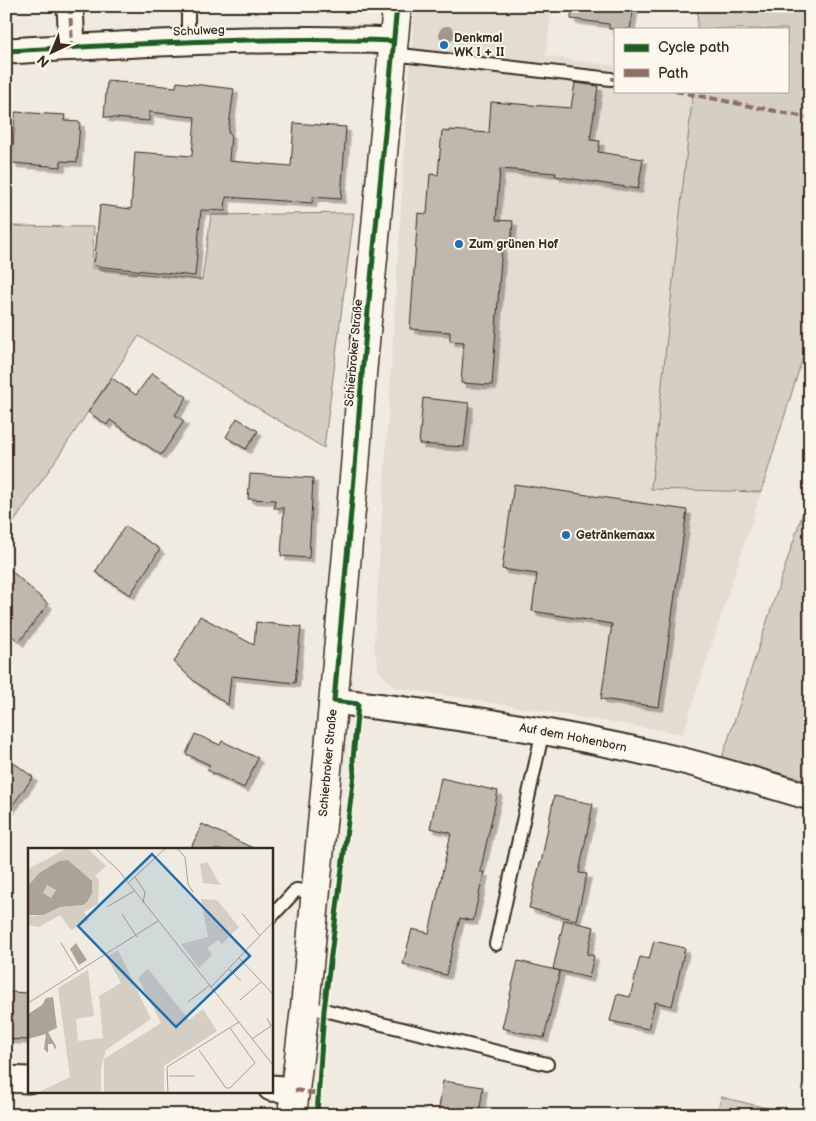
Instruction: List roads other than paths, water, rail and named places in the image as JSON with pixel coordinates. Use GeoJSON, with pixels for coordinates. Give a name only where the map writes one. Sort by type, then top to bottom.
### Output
{"type":"FeatureCollection","features":[{"type":"Feature","properties":{"kind":"main road","name":"Schierbroker Straße"},"geometry":{"type":"LineString","coordinates":[[286,1098],[305,1008],[397,6]]}},
{"type":"Feature","properties":{"kind":"street"},"geometry":{"type":"LineString","coordinates":[[70,6],[72,47]]}},
{"type":"Feature","properties":{"kind":"street","name":"Schulweg"},"geometry":{"type":"LineString","coordinates":[[6,51],[188,41],[290,38],[392,48]]}},
{"type":"Feature","properties":{"kind":"street","name":"Auf dem Hohenborn"},"geometry":{"type":"LineString","coordinates":[[334,702],[543,730],[668,757],[810,797]]}},
{"type":"Feature","properties":{"kind":"street"},"geometry":{"type":"LineString","coordinates":[[6,1079],[28,1080]]}},
{"type":"Feature","properties":{"kind":"lane"},"geometry":{"type":"LineString","coordinates":[[188,6],[188,41]]}},
{"type":"Feature","properties":{"kind":"lane"},"geometry":{"type":"LineString","coordinates":[[392,48],[611,79]]}},
{"type":"Feature","properties":{"kind":"lane"},"geometry":{"type":"LineString","coordinates":[[496,944],[543,730]]}},
{"type":"Feature","properties":{"kind":"lane"},"geometry":{"type":"LineString","coordinates":[[272,917],[296,890],[315,892]]}},
{"type":"Feature","properties":{"kind":"lane"},"geometry":{"type":"LineString","coordinates":[[305,1008],[324,1010],[547,1064]]}},
{"type":"Feature","properties":{"kind":"place","name":"Denkmal WK I + II"},"geometry":{"type":"Point","coordinates":[444,45]}},
{"type":"Feature","properties":{"kind":"place","name":"Zum grünen Hof"},"geometry":{"type":"Point","coordinates":[459,244]}},
{"type":"Feature","properties":{"kind":"place","name":"Getränkemaxx"},"geometry":{"type":"Point","coordinates":[566,535]}}]}
